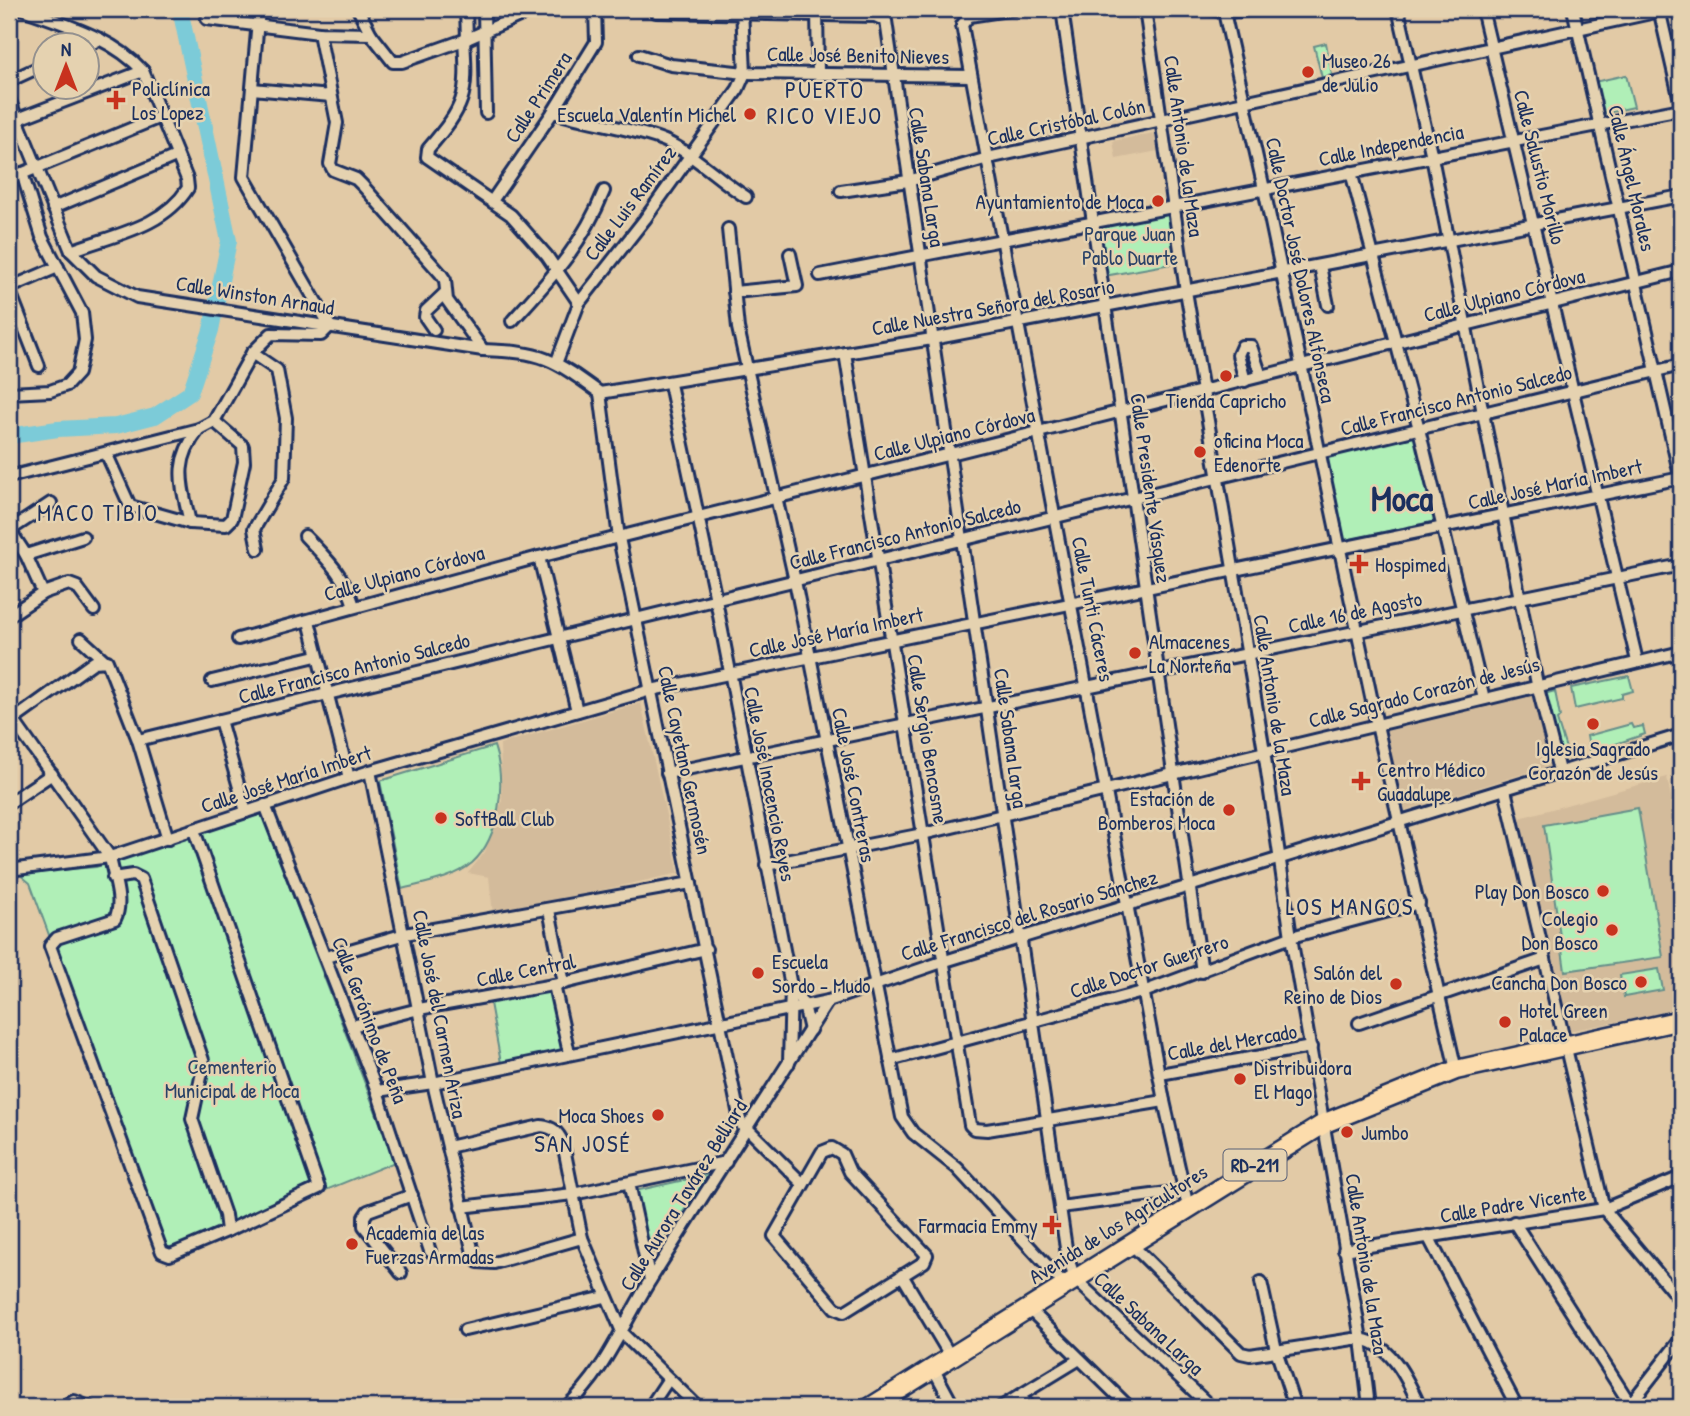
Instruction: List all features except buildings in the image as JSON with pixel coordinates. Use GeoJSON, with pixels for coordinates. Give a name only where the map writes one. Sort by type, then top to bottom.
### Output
{"type":"FeatureCollection","features":[{"type":"Feature","properties":{"kind":"main road","name":"Avenida de los Agricultores"},"geometry":{"type":"LineString","coordinates":[[871,1407],[1131,1244],[1186,1199],[1325,1123],[1456,1070],[1681,1020]]}},
{"type":"Feature","properties":{"kind":"street"},"geometry":{"type":"LineString","coordinates":[[23,9],[82,32]]}},
{"type":"Feature","properties":{"kind":"street"},"geometry":{"type":"LineString","coordinates":[[9,477],[107,455],[199,429],[214,421],[253,353],[271,334],[321,335],[330,326],[244,177],[259,9]]}},
{"type":"Feature","properties":{"kind":"street"},"geometry":{"type":"LineString","coordinates":[[358,9],[371,34],[393,62],[402,62],[466,39],[535,9]]}},
{"type":"Feature","properties":{"kind":"street"},"geometry":{"type":"LineString","coordinates":[[466,9],[464,101],[458,114],[428,149],[427,157],[511,215],[558,271],[579,303]]}},
{"type":"Feature","properties":{"kind":"street"},"geometry":{"type":"LineString","coordinates":[[484,9],[486,113]]}},
{"type":"Feature","properties":{"kind":"street","name":"Calle Primera"},"geometry":{"type":"LineString","coordinates":[[492,201],[553,113],[596,42],[595,9]]}},
{"type":"Feature","properties":{"kind":"street","name":"Calle Tunti Cáceres"},"geometry":{"type":"LineString","coordinates":[[1014,9],[964,19],[962,25],[1146,991],[1164,1101],[1186,1199]]}},
{"type":"Feature","properties":{"kind":"street","name":"Calle Presidente Vásquez"},"geometry":{"type":"LineString","coordinates":[[1062,9],[1202,972]]}},
{"type":"Feature","properties":{"kind":"street","name":"Calle Antonio de la Maza"},"geometry":{"type":"LineString","coordinates":[[1145,9],[1186,291],[1264,751],[1291,937],[1361,1339],[1369,1407]]}},
{"type":"Feature","properties":{"kind":"street"},"geometry":{"type":"LineString","coordinates":[[1210,9],[1224,12],[1261,9]]}},
{"type":"Feature","properties":{"kind":"street"},"geometry":{"type":"LineString","coordinates":[[1398,9],[1432,157],[1537,684],[1559,771]]}},
{"type":"Feature","properties":{"kind":"street","name":"Calle Salustio Morillo"},"geometry":{"type":"LineString","coordinates":[[1482,9],[1637,661]]}},
{"type":"Feature","properties":{"kind":"street","name":"Calle Ángel Morales"},"geometry":{"type":"LineString","coordinates":[[1573,9],[1681,478]]}},
{"type":"Feature","properties":{"kind":"street"},"geometry":{"type":"LineString","coordinates":[[1662,9],[1681,107]]}},
{"type":"Feature","properties":{"kind":"street","name":"Calle Cristóbal Colón"},"geometry":{"type":"LineString","coordinates":[[841,191],[908,181],[988,158],[1662,9]]}},
{"type":"Feature","properties":{"kind":"street"},"geometry":{"type":"LineString","coordinates":[[743,10],[745,74]]}},
{"type":"Feature","properties":{"kind":"street"},"geometry":{"type":"LineString","coordinates":[[656,12],[817,11],[818,74]]}},
{"type":"Feature","properties":{"kind":"street","name":"Calle Sabana Larga"},"geometry":{"type":"LineString","coordinates":[[817,11],[881,18],[886,21],[976,623],[1070,1282],[1211,1407]]}},
{"type":"Feature","properties":{"kind":"street","name":"Calle Doctor José Dolores Alfonseca"},"geometry":{"type":"LineString","coordinates":[[1224,12],[1321,453],[1377,725],[1456,1070]]}},
{"type":"Feature","properties":{"kind":"street"},"geometry":{"type":"LineString","coordinates":[[207,19],[319,33],[371,34]]}},
{"type":"Feature","properties":{"kind":"street"},"geometry":{"type":"LineString","coordinates":[[319,33],[337,123],[330,163],[333,170],[356,179],[445,280],[445,293],[483,350]]}},
{"type":"Feature","properties":{"kind":"street"},"geometry":{"type":"LineString","coordinates":[[71,251],[153,223],[188,188],[143,71],[130,57],[102,40]]}},
{"type":"Feature","properties":{"kind":"street","name":"Calle José Benito Nieves"},"geometry":{"type":"LineString","coordinates":[[639,55],[671,65],[745,74],[970,76]]}},
{"type":"Feature","properties":{"kind":"street"},"geometry":{"type":"LineString","coordinates":[[9,81],[32,70]]}},
{"type":"Feature","properties":{"kind":"street"},"geometry":{"type":"LineString","coordinates":[[18,119],[143,71]]}},
{"type":"Feature","properties":{"kind":"street","name":"Calle Luis Ramírez"},"geometry":{"type":"LineString","coordinates":[[557,361],[579,303],[738,89],[745,74]]}},
{"type":"Feature","properties":{"kind":"street"},"geometry":{"type":"LineString","coordinates":[[252,89],[331,96]]}},
{"type":"Feature","properties":{"kind":"street","name":"Calle Winston Arnaud"},"geometry":{"type":"LineString","coordinates":[[9,99],[71,251],[96,276],[137,297],[483,350],[524,351],[557,361],[600,393]]}},
{"type":"Feature","properties":{"kind":"street","name":"Calle Independencia"},"geometry":{"type":"LineString","coordinates":[[820,275],[1681,107]]}},
{"type":"Feature","properties":{"kind":"street"},"geometry":{"type":"LineString","coordinates":[[553,113],[664,140],[690,155],[714,176],[746,197]]}},
{"type":"Feature","properties":{"kind":"street"},"geometry":{"type":"LineString","coordinates":[[9,179],[160,117]]}},
{"type":"Feature","properties":{"kind":"street"},"geometry":{"type":"LineString","coordinates":[[54,208],[176,156]]}},
{"type":"Feature","properties":{"kind":"street"},"geometry":{"type":"LineString","coordinates":[[1351,172],[1394,343],[1419,429],[1440,527],[1484,699]]}},
{"type":"Feature","properties":{"kind":"street"},"geometry":{"type":"LineString","coordinates":[[9,393],[50,391],[67,385],[78,373],[85,340],[85,324],[42,237],[22,173]]}},
{"type":"Feature","properties":{"kind":"street"},"geometry":{"type":"LineString","coordinates":[[512,321],[558,271],[591,223],[604,191]]}},
{"type":"Feature","properties":{"kind":"street","name":"Calle Nuestra Señora del Rosario"},"geometry":{"type":"LineString","coordinates":[[600,393],[748,372],[932,339],[1681,196]]}},
{"type":"Feature","properties":{"kind":"street","name":"Calle José Contreras"},"geometry":{"type":"LineString","coordinates":[[728,229],[734,292],[748,372],[778,498],[902,1117],[913,1133],[957,1168],[1070,1282]]}},
{"type":"Feature","properties":{"kind":"street"},"geometry":{"type":"LineString","coordinates":[[734,292],[797,286],[790,254]]}},
{"type":"Feature","properties":{"kind":"street"},"geometry":{"type":"LineString","coordinates":[[1320,266],[1328,305]]}},
{"type":"Feature","properties":{"kind":"street"},"geometry":{"type":"LineString","coordinates":[[39,366],[9,288],[58,267]]}},
{"type":"Feature","properties":{"kind":"street","name":"Calle Ulpiano Córdova"},"geometry":{"type":"LineString","coordinates":[[238,639],[539,557],[1681,271]]}},
{"type":"Feature","properties":{"kind":"street"},"geometry":{"type":"LineString","coordinates":[[433,330],[425,317],[426,311],[445,293]]}},
{"type":"Feature","properties":{"kind":"street"},"geometry":{"type":"LineString","coordinates":[[1245,380],[1238,355],[1242,346],[1251,346],[1261,376]]}},
{"type":"Feature","properties":{"kind":"street"},"geometry":{"type":"LineString","coordinates":[[253,353],[277,370],[286,418],[284,478],[254,529],[258,549]]}},
{"type":"Feature","properties":{"kind":"street","name":"Calle Sergio Bencosme"},"geometry":{"type":"LineString","coordinates":[[845,353],[945,961],[967,1118],[974,1129],[988,1130],[1048,1121]]}},
{"type":"Feature","properties":{"kind":"street","name":"Calle Francisco Antonio Salcedo"},"geometry":{"type":"LineString","coordinates":[[138,740],[1681,365]]}},
{"type":"Feature","properties":{"kind":"street","name":"Calle José Inocencio Reyes"},"geometry":{"type":"LineString","coordinates":[[670,384],[716,600],[791,986],[788,1009],[789,1063]]}},
{"type":"Feature","properties":{"kind":"street","name":"Calle Cayetano Germosén"},"geometry":{"type":"LineString","coordinates":[[600,393],[619,538],[635,620],[740,1120],[743,1127],[748,1129]]}},
{"type":"Feature","properties":{"kind":"street"},"geometry":{"type":"LineString","coordinates":[[107,455],[130,506],[190,523],[219,527],[232,519],[244,462],[243,446],[214,421]]}},
{"type":"Feature","properties":{"kind":"street"},"geometry":{"type":"LineString","coordinates":[[190,523],[180,469],[182,456],[199,429]]}},
{"type":"Feature","properties":{"kind":"street","name":"Calle José María Imbert"},"geometry":{"type":"LineString","coordinates":[[9,873],[110,857],[370,771],[650,690],[1681,478]]}},
{"type":"Feature","properties":{"kind":"street"},"geometry":{"type":"LineString","coordinates":[[43,593],[26,555],[9,529],[51,503]]}},
{"type":"Feature","properties":{"kind":"street"},"geometry":{"type":"LineString","coordinates":[[305,536],[335,566],[347,585],[354,607]]}},
{"type":"Feature","properties":{"kind":"street"},"geometry":{"type":"LineString","coordinates":[[26,555],[83,537]]}},
{"type":"Feature","properties":{"kind":"street"},"geometry":{"type":"LineString","coordinates":[[539,557],[577,711]]}},
{"type":"Feature","properties":{"kind":"street","name":"Calle 16 de Agosto"},"geometry":{"type":"LineString","coordinates":[[667,773],[1681,565]]}},
{"type":"Feature","properties":{"kind":"street"},"geometry":{"type":"LineString","coordinates":[[9,615],[43,593],[69,584],[77,587],[94,610]]}},
{"type":"Feature","properties":{"kind":"street"},"geometry":{"type":"LineString","coordinates":[[309,621],[349,778]]}},
{"type":"Feature","properties":{"kind":"street"},"geometry":{"type":"LineString","coordinates":[[81,639],[110,666],[138,740],[168,839]]}},
{"type":"Feature","properties":{"kind":"street","name":"Calle Sagrado Corazón de Jesús"},"geometry":{"type":"LineString","coordinates":[[766,865],[923,834],[1537,684],[1681,652]]}},
{"type":"Feature","properties":{"kind":"street"},"geometry":{"type":"LineString","coordinates":[[212,681],[316,656]]}},
{"type":"Feature","properties":{"kind":"street"},"geometry":{"type":"LineString","coordinates":[[104,660],[94,662],[10,719],[110,857],[119,911],[114,919],[57,938],[50,946],[162,1252],[178,1254],[318,1191],[194,830]]}},
{"type":"Feature","properties":{"kind":"street"},"geometry":{"type":"LineString","coordinates":[[220,720],[246,812]]}},
{"type":"Feature","properties":{"kind":"street","name":"Calle Francisco del Rosario Sánchez"},"geometry":{"type":"LineString","coordinates":[[377,1091],[433,1083],[828,1000],[945,961],[1280,857],[1401,824],[1559,771],[1681,735]]}},
{"type":"Feature","properties":{"kind":"street","name":"Calle José del Carmen Ariza"},"geometry":{"type":"LineString","coordinates":[[370,771],[433,1083],[471,1251],[478,1262],[494,1262],[582,1238]]}},
{"type":"Feature","properties":{"kind":"street"},"geometry":{"type":"LineString","coordinates":[[9,803],[52,774]]}},
{"type":"Feature","properties":{"kind":"street"},"geometry":{"type":"LineString","coordinates":[[1505,790],[1604,1209],[1681,1301]]}},
{"type":"Feature","properties":{"kind":"street","name":"Calle Gerónimo de Peña"},"geometry":{"type":"LineString","coordinates":[[265,805],[377,1091],[430,1251]]}},
{"type":"Feature","properties":{"kind":"street"},"geometry":{"type":"LineString","coordinates":[[113,878],[134,875],[141,879],[204,1063],[192,1119],[228,1231]]}},
{"type":"Feature","properties":{"kind":"street"},"geometry":{"type":"LineString","coordinates":[[326,957],[405,934],[691,883]]}},
{"type":"Feature","properties":{"kind":"street","name":"Calle Doctor Guerrero"},"geometry":{"type":"LineString","coordinates":[[890,1060],[956,1040],[1146,991],[1291,937],[1419,904]]}},
{"type":"Feature","properties":{"kind":"street"},"geometry":{"type":"LineString","coordinates":[[549,910],[569,1053]]}},
{"type":"Feature","properties":{"kind":"street","name":"Calle Central"},"geometry":{"type":"LineString","coordinates":[[352,1026],[419,1009],[559,984],[706,949]]}},
{"type":"Feature","properties":{"kind":"street"},"geometry":{"type":"LineString","coordinates":[[1359,1023],[1545,959]]}},
{"type":"Feature","properties":{"kind":"street","name":"Calle José Inocencio Reyes"},"geometry":{"type":"LineString","coordinates":[[791,986],[804,1005],[810,1030]]}},
{"type":"Feature","properties":{"kind":"street","name":"Calle Aurora Tavárez Belliard"},"geometry":{"type":"LineString","coordinates":[[566,1407],[597,1373],[623,1334],[650,1280],[828,1000]]}},
{"type":"Feature","properties":{"kind":"street","name":"Calle del Mercado"},"geometry":{"type":"LineString","coordinates":[[1160,1074],[1311,1047]]}},
{"type":"Feature","properties":{"kind":"street"},"geometry":{"type":"LineString","coordinates":[[1048,1121],[1164,1101]]}},
{"type":"Feature","properties":{"kind":"street"},"geometry":{"type":"LineString","coordinates":[[448,1147],[541,1126],[551,1127],[563,1143],[582,1238],[623,1334],[698,1407]]}},
{"type":"Feature","properties":{"kind":"street"},"geometry":{"type":"LineString","coordinates":[[748,1129],[802,1183]]}},
{"type":"Feature","properties":{"kind":"street"},"geometry":{"type":"LineString","coordinates":[[826,1149],[837,1149],[850,1172],[926,1250],[924,1262],[850,1311],[844,1312],[835,1308],[775,1241],[774,1232],[802,1183],[826,1149]]}},
{"type":"Feature","properties":{"kind":"street"},"geometry":{"type":"LineString","coordinates":[[461,1207],[573,1194],[726,1162]]}},
{"type":"Feature","properties":{"kind":"street","name":"Calle Padre Vicente"},"geometry":{"type":"LineString","coordinates":[[1344,1250],[1604,1209],[1681,1177]]}},
{"type":"Feature","properties":{"kind":"street"},"geometry":{"type":"LineString","coordinates":[[629,1182],[650,1280]]}},
{"type":"Feature","properties":{"kind":"street"},"geometry":{"type":"LineString","coordinates":[[401,1273],[364,1226],[363,1217],[368,1211],[412,1195]]}},
{"type":"Feature","properties":{"kind":"street"},"geometry":{"type":"LineString","coordinates":[[1060,1207],[1186,1199]]}},
{"type":"Feature","properties":{"kind":"street"},"geometry":{"type":"LineString","coordinates":[[1514,1222],[1630,1406],[1681,1339]]}},
{"type":"Feature","properties":{"kind":"street"},"geometry":{"type":"LineString","coordinates":[[1428,1236],[1517,1407]]}},
{"type":"Feature","properties":{"kind":"street"},"geometry":{"type":"LineString","coordinates":[[1131,1244],[1237,1350],[1250,1356],[1361,1339],[1375,1344],[1391,1358],[1410,1384],[1420,1407]]}},
{"type":"Feature","properties":{"kind":"street"},"geometry":{"type":"LineString","coordinates":[[902,1275],[951,1357]]}},
{"type":"Feature","properties":{"kind":"street"},"geometry":{"type":"LineString","coordinates":[[1261,1282],[1276,1350],[1295,1407]]}},
{"type":"Feature","properties":{"kind":"street"},"geometry":{"type":"LineString","coordinates":[[465,1331],[605,1297]]}},
{"type":"Feature","properties":{"kind":"street"},"geometry":{"type":"LineString","coordinates":[[1028,1308],[1078,1360],[1129,1407]]}},
{"type":"Feature","properties":{"kind":"street"},"geometry":{"type":"LineString","coordinates":[[1001,1407],[1078,1360]]}},
{"type":"Feature","properties":{"kind":"street"},"geometry":{"type":"LineString","coordinates":[[933,1368],[954,1407]]}},
{"type":"Feature","properties":{"kind":"street"},"geometry":{"type":"LineString","coordinates":[[650,1407],[668,1380]]}},
{"type":"Feature","properties":{"kind":"street"},"geometry":{"type":"LineString","coordinates":[[1020,1397],[1030,1407]]}},
{"type":"Feature","properties":{"kind":"street"},"geometry":{"type":"LineString","coordinates":[[69,1404],[89,1407]]}},
{"type":"Feature","properties":{"kind":"shaded area"},"geometry":{"type":"Polygon","coordinates":[[[1154,133],[1158,151],[1116,159],[1113,141],[1154,133]]]}},
{"type":"Feature","properties":{"kind":"shaded area"},"geometry":{"type":"Polygon","coordinates":[[[1531,690],[1549,766],[1405,810],[1383,729],[1531,690]]]}},
{"type":"Feature","properties":{"kind":"shaded area"},"geometry":{"type":"Polygon","coordinates":[[[641,703],[679,873],[493,914],[489,877],[468,873],[485,852],[502,801],[500,744],[641,703]]]}},
{"type":"Feature","properties":{"kind":"shaded area","name":"Colegio Don Bosco"},"geometry":{"type":"Polygon","coordinates":[[[1667,777],[1681,849],[1681,1010],[1568,1031],[1516,819],[1667,777]]]}},
{"type":"Feature","properties":{"kind":"green space"},"geometry":{"type":"Polygon","coordinates":[[[1326,43],[1332,75],[1322,78],[1314,46],[1326,43]]]}},
{"type":"Feature","properties":{"kind":"green space"},"geometry":{"type":"Polygon","coordinates":[[[1626,75],[1634,107],[1602,114],[1594,82],[1626,75]]]}},
{"type":"Feature","properties":{"kind":"green space","name":"Parque Juan Pablo Duarte"},"geometry":{"type":"Polygon","coordinates":[[[1169,211],[1177,263],[1104,276],[1096,225],[1169,211]]]}},
{"type":"Feature","properties":{"kind":"green space"},"geometry":{"type":"Polygon","coordinates":[[[1416,432],[1436,521],[1343,541],[1327,456],[1416,432]]]}},
{"type":"Feature","properties":{"kind":"green space"},"geometry":{"type":"Polygon","coordinates":[[[1629,676],[1633,691],[1622,694],[1622,698],[1575,709],[1571,688],[1629,676]]]}},
{"type":"Feature","properties":{"kind":"green space"},"geometry":{"type":"Polygon","coordinates":[[[1555,691],[1560,717],[1557,720],[1569,758],[1559,761],[1544,694],[1555,691]]]}},
{"type":"Feature","properties":{"kind":"green space"},"geometry":{"type":"Polygon","coordinates":[[[1631,724],[1633,728],[1643,726],[1645,734],[1590,753],[1587,736],[1631,724]]]}},
{"type":"Feature","properties":{"kind":"green space","name":"SoftBall Club"},"geometry":{"type":"Polygon","coordinates":[[[494,746],[500,775],[500,791],[495,824],[482,852],[472,863],[456,873],[402,889],[380,781],[494,746]]]}},
{"type":"Feature","properties":{"kind":"green space","name":"Cementerio Municipal de Moca"},"geometry":{"type":"Polygon","coordinates":[[[259,807],[395,1162],[166,1255],[30,883],[18,873],[96,867],[259,807]]]}},
{"type":"Feature","properties":{"kind":"green space","name":"Play Don Bosco"},"geometry":{"type":"Polygon","coordinates":[[[1638,808],[1663,957],[1565,971],[1544,825],[1638,808]]]}},
{"type":"Feature","properties":{"kind":"green space","name":"Cancha Don Bosco"},"geometry":{"type":"Polygon","coordinates":[[[1659,969],[1663,990],[1624,997],[1620,975],[1659,969]]]}},
{"type":"Feature","properties":{"kind":"green space"},"geometry":{"type":"Polygon","coordinates":[[[552,991],[566,1051],[501,1063],[490,1003],[552,991]]]}},
{"type":"Feature","properties":{"kind":"green space"},"geometry":{"type":"Polygon","coordinates":[[[711,1174],[649,1258],[635,1191],[711,1174]]]}},
{"type":"Feature","properties":{"kind":"waterway"},"geometry":{"type":"LineString","coordinates":[[9,436],[58,429],[116,426],[155,416],[190,393],[211,330],[229,241],[180,9]]}},
{"type":"Feature","properties":{"kind":"place","name":"Museo 26 de Julio"},"geometry":{"type":"Point","coordinates":[1308,72]}},
{"type":"Feature","properties":{"kind":"place","name":"Policlínica Los Lopez"},"geometry":{"type":"Point","coordinates":[116,100]}},
{"type":"Feature","properties":{"kind":"place","name":"Escuela Valentín Michel"},"geometry":{"type":"Point","coordinates":[750,114]}},
{"type":"Feature","properties":{"kind":"place","name":"Ayuntamiento de Moca"},"geometry":{"type":"Point","coordinates":[1158,201]}},
{"type":"Feature","properties":{"kind":"place","name":"Tienda Capricho"},"geometry":{"type":"Point","coordinates":[1226,376]}},
{"type":"Feature","properties":{"kind":"place","name":"oficina Moca Edenorte"},"geometry":{"type":"Point","coordinates":[1200,452]}},
{"type":"Feature","properties":{"kind":"place","name":"Hospimed"},"geometry":{"type":"Point","coordinates":[1359,564]}},
{"type":"Feature","properties":{"kind":"place","name":"Almacenes La Norteña"},"geometry":{"type":"Point","coordinates":[1135,653]}},
{"type":"Feature","properties":{"kind":"place","name":"Iglesia Sagrado Corazón de Jesús"},"geometry":{"type":"Point","coordinates":[1593,724]}},
{"type":"Feature","properties":{"kind":"place","name":"Centro Médico Guadalupe"},"geometry":{"type":"Point","coordinates":[1361,781]}},
{"type":"Feature","properties":{"kind":"place","name":"Estación de Bomberos Moca"},"geometry":{"type":"Point","coordinates":[1229,810]}},
{"type":"Feature","properties":{"kind":"place","name":"SoftBall Club"},"geometry":{"type":"Point","coordinates":[441,818]}},
{"type":"Feature","properties":{"kind":"place","name":"Play Don Bosco"},"geometry":{"type":"Point","coordinates":[1603,891]}},
{"type":"Feature","properties":{"kind":"place","name":"Colegio Don Bosco"},"geometry":{"type":"Point","coordinates":[1612,930]}},
{"type":"Feature","properties":{"kind":"place","name":"Escuela Sordo - Mudo"},"geometry":{"type":"Point","coordinates":[758,973]}},
{"type":"Feature","properties":{"kind":"place","name":"Cancha Don Bosco"},"geometry":{"type":"Point","coordinates":[1641,982]}},
{"type":"Feature","properties":{"kind":"place","name":"Salón del Reino de Dios"},"geometry":{"type":"Point","coordinates":[1396,984]}},
{"type":"Feature","properties":{"kind":"place","name":"Hotel Green Palace"},"geometry":{"type":"Point","coordinates":[1505,1022]}},
{"type":"Feature","properties":{"kind":"place","name":"Distribuidora El Mago"},"geometry":{"type":"Point","coordinates":[1240,1079]}},
{"type":"Feature","properties":{"kind":"place","name":"Moca Shoes"},"geometry":{"type":"Point","coordinates":[658,1115]}},
{"type":"Feature","properties":{"kind":"place","name":"Jumbo"},"geometry":{"type":"Point","coordinates":[1347,1132]}},
{"type":"Feature","properties":{"kind":"place","name":"Farmacia Emmy"},"geometry":{"type":"Point","coordinates":[1052,1225]}},
{"type":"Feature","properties":{"kind":"place","name":"Academia de las Fuerzas Armadas"},"geometry":{"type":"Point","coordinates":[352,1244]}},
{"type":"Feature","properties":{"kind":"district","name":"PUERTO RICO VIEJO"},"geometry":{"type":"Point","coordinates":[825,102]}},
{"type":"Feature","properties":{"kind":"district","name":"Moca"},"geometry":{"type":"Point","coordinates":[1402,498]}},
{"type":"Feature","properties":{"kind":"district","name":"MACO TIBIO"},"geometry":{"type":"Point","coordinates":[98,512]}},
{"type":"Feature","properties":{"kind":"district","name":"LOS MANGOS"},"geometry":{"type":"Point","coordinates":[1350,906]}},
{"type":"Feature","properties":{"kind":"district","name":"SAN JOSÉ"},"geometry":{"type":"Point","coordinates":[583,1143]}}]}
